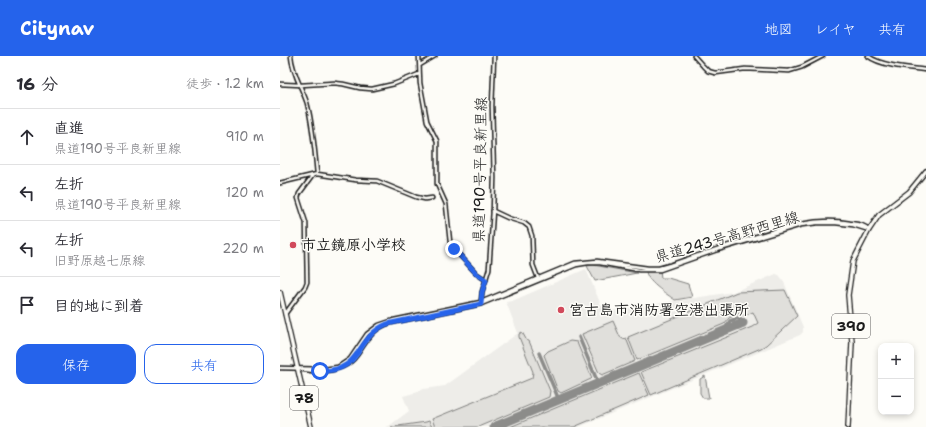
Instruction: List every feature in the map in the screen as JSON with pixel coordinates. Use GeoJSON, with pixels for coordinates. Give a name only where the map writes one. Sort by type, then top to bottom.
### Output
{"type":"FeatureCollection","features":[{"type":"Feature","properties":{"kind":"main road"},"geometry":{"type":"LineString","coordinates":[[285,314],[307,282],[306,223],[298,196],[316,174],[308,108],[291,56]]}},
{"type":"Feature","properties":{"kind":"main road"},"geometry":{"type":"LineString","coordinates":[[419,56],[419,74],[427,122],[437,141],[437,184],[446,204],[450,242],[454,249],[477,274],[486,280]]}},
{"type":"Feature","properties":{"kind":"main road"},"geometry":{"type":"LineString","coordinates":[[419,65],[435,56]]}},
{"type":"Feature","properties":{"kind":"main road","name":"県道190号平良新里線"},"geometry":{"type":"LineString","coordinates":[[481,303],[482,292],[489,269],[493,210],[492,106],[494,56]]}},
{"type":"Feature","properties":{"kind":"main road"},"geometry":{"type":"LineString","coordinates":[[694,56],[708,71],[715,73],[745,69],[789,71],[802,67],[823,56]]}},
{"type":"Feature","properties":{"kind":"main road"},"geometry":{"type":"LineString","coordinates":[[868,56],[882,63],[926,70]]}},
{"type":"Feature","properties":{"kind":"main road"},"geometry":{"type":"LineString","coordinates":[[280,84],[341,84],[372,89],[394,84],[419,74]]}},
{"type":"Feature","properties":{"kind":"main road","name":"390"},"geometry":{"type":"LineString","coordinates":[[848,427],[852,342],[848,290],[851,268],[854,259],[878,215],[909,192],[926,171]]}},
{"type":"Feature","properties":{"kind":"main road"},"geometry":{"type":"LineString","coordinates":[[280,183],[316,174],[356,180],[377,181],[425,200],[432,198]]}},
{"type":"Feature","properties":{"kind":"main road"},"geometry":{"type":"LineString","coordinates":[[493,210],[508,218],[524,223],[529,227],[532,236],[533,265],[538,278]]}},
{"type":"Feature","properties":{"kind":"main road","name":"県道243号高野西里線"},"geometry":{"type":"LineString","coordinates":[[481,303],[575,263],[600,261],[645,268],[659,268],[752,237],[804,223],[824,221],[845,222],[864,226],[869,230]]}},
{"type":"Feature","properties":{"kind":"main road","name":"県道243号高野西里線"},"geometry":{"type":"LineString","coordinates":[[481,303],[570,267],[581,264],[600,263],[639,270],[660,270],[717,250],[801,225],[825,222],[853,225],[869,230]]}},
{"type":"Feature","properties":{"kind":"main road","name":"78"},"geometry":{"type":"LineString","coordinates":[[280,292],[310,427]]}},
{"type":"Feature","properties":{"kind":"main road"},"geometry":{"type":"LineString","coordinates":[[280,368],[329,369],[341,366],[355,355],[370,331],[384,323],[481,303]]}},
{"type":"Feature","properties":{"kind":"shaded area"},"geometry":{"type":"Polygon","coordinates":[[[593,265],[637,273],[595,281],[587,266],[593,265]]]}},
{"type":"Feature","properties":{"kind":"shaded area"},"geometry":{"type":"Polygon","coordinates":[[[586,269],[601,305],[604,309],[610,311],[733,292],[776,274],[783,280],[803,327],[803,332],[800,335],[579,427],[385,427],[389,426],[409,411],[403,396],[423,389],[445,386],[518,333],[506,302],[512,301],[586,269]]]}},
{"type":"Feature","properties":{"kind":"shaded area"},"geometry":{"type":"Polygon","coordinates":[[[646,270],[660,270],[661,278],[668,278],[688,284],[692,297],[675,300],[653,283],[646,270]]]}},
{"type":"Feature","properties":{"kind":"shaded area"},"geometry":{"type":"Polygon","coordinates":[[[785,290],[797,316],[766,345],[651,395],[641,372],[752,327],[758,323],[753,312],[744,316],[741,312],[729,318],[724,324],[637,360],[628,337],[737,292],[785,290]]]}},
{"type":"Feature","properties":{"kind":"shaded area"},"geometry":{"type":"Polygon","coordinates":[[[613,321],[620,337],[623,339],[626,338],[635,361],[602,375],[599,373],[582,334],[613,321]]]}},
{"type":"Feature","properties":{"kind":"shaded area"},"geometry":{"type":"Polygon","coordinates":[[[522,332],[527,341],[529,341],[550,391],[549,397],[478,427],[435,427],[432,419],[532,378],[533,372],[519,337],[519,334],[522,332]]]}},
{"type":"Feature","properties":{"kind":"shaded area"},"geometry":{"type":"Polygon","coordinates":[[[570,341],[577,342],[592,378],[561,393],[558,391],[544,355],[548,351],[570,341]]]}},
{"type":"Feature","properties":{"kind":"shaded area"},"geometry":{"type":"Polygon","coordinates":[[[639,373],[649,395],[574,427],[510,427],[639,373]]]}},
{"type":"Feature","properties":{"kind":"shaded area"},"geometry":{"type":"Polygon","coordinates":[[[705,376],[709,398],[703,398],[700,393],[700,379],[705,376]]]}},
{"type":"Feature","properties":{"kind":"shaded area"},"geometry":{"type":"Polygon","coordinates":[[[429,421],[432,427],[391,427],[426,422],[429,421]]]}},
{"type":"Feature","properties":{"kind":"taxiway"},"geometry":{"type":"LineString","coordinates":[[723,332],[730,321],[738,318],[741,319],[742,322],[740,324]]}},
{"type":"Feature","properties":{"kind":"taxiway"},"geometry":{"type":"LineString","coordinates":[[579,337],[598,383]]}},
{"type":"Feature","properties":{"kind":"taxiway"},"geometry":{"type":"LineString","coordinates":[[539,353],[559,400]]}},
{"type":"Feature","properties":{"kind":"runway"},"geometry":{"type":"LineString","coordinates":[[494,427],[743,323]]}},
{"type":"Feature","properties":{"kind":"place","name":"市立鏡原小学校"},"geometry":{"type":"Point","coordinates":[293,245]}},
{"type":"Feature","properties":{"kind":"place","name":"宮古島市消防署空港出張所"},"geometry":{"type":"Point","coordinates":[561,310]}},
{"type":"Feature","properties":{"kind":"route"},"geometry":{"type":"LineString","coordinates":[[320,371],[331,371],[349,364],[356,356],[366,339],[379,327],[481,304],[482,292],[486,280],[481,278],[454,249]]}}]}
